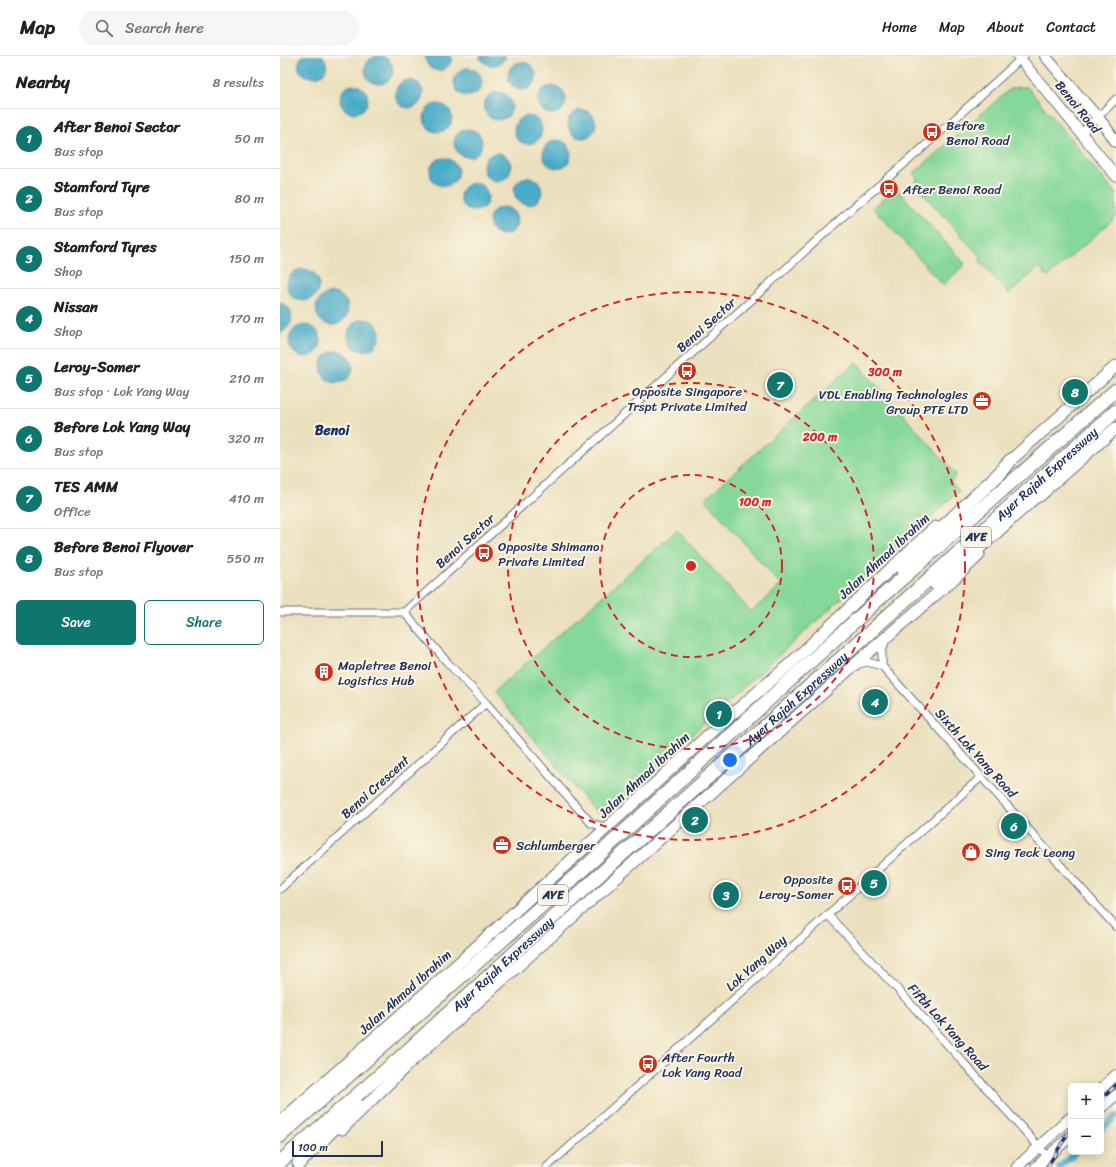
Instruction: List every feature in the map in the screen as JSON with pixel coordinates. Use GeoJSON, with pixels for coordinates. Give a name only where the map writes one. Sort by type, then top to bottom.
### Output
{"type":"FeatureCollection","features":[{"type":"Feature","properties":{"kind":"highway","name":"Ayer Rajah Expressway"},"geometry":{"type":"LineString","coordinates":[[280,1136],[586,866],[880,598],[1116,390]]}},
{"type":"Feature","properties":{"kind":"highway","name":"Ayer Rajah Expressway"},"geometry":{"type":"LineString","coordinates":[[280,1162],[395,1062],[596,878],[1116,411]]}},
{"type":"Feature","properties":{"kind":"highway"},"geometry":{"type":"LineString","coordinates":[[880,598],[884,589],[910,560],[993,480],[1010,461]]}},
{"type":"Feature","properties":{"kind":"highway"},"geometry":{"type":"LineString","coordinates":[[836,663],[882,629],[974,552],[1032,499],[1045,490]]}},
{"type":"Feature","properties":{"kind":"highway"},"geometry":{"type":"LineString","coordinates":[[297,1165],[383,1080],[391,1071],[395,1062]]}},
{"type":"Feature","properties":{"kind":"main road","name":"Benoi Road"},"geometry":{"type":"LineString","coordinates":[[1045,56],[1116,142]]}},
{"type":"Feature","properties":{"kind":"main road","name":"Benoi Road"},"geometry":{"type":"LineString","coordinates":[[1021,57],[1116,176]]}},
{"type":"Feature","properties":{"kind":"main road","name":"Jalan Ahmad Ibrahim"},"geometry":{"type":"LineString","coordinates":[[280,1122],[706,737],[791,663],[923,538],[1116,366]]}},
{"type":"Feature","properties":{"kind":"main road"},"geometry":{"type":"LineString","coordinates":[[297,1165],[342,1128],[405,1067],[853,666],[962,571],[1035,502],[1045,490],[1116,428]]}},
{"type":"Feature","properties":{"kind":"main road"},"geometry":{"type":"LineString","coordinates":[[1104,1086],[1116,1075]]}},
{"type":"Feature","properties":{"kind":"main road"},"geometry":{"type":"LineString","coordinates":[[1104,1105],[1116,1095]]}},
{"type":"Feature","properties":{"kind":"main road"},"geometry":{"type":"LineString","coordinates":[[1017,1167],[1069,1119]]}},
{"type":"Feature","properties":{"kind":"main road"},"geometry":{"type":"LineString","coordinates":[[1036,1167],[1068,1139]]}},
{"type":"Feature","properties":{"kind":"street","name":"Benoi Sector"},"geometry":{"type":"LineString","coordinates":[[404,612],[848,213],[918,152],[1021,57]]}},
{"type":"Feature","properties":{"kind":"street"},"geometry":{"type":"LineString","coordinates":[[1082,133],[1116,99]]}},
{"type":"Feature","properties":{"kind":"street"},"geometry":{"type":"LineString","coordinates":[[280,612],[404,612],[591,823],[594,832],[592,841]]}},
{"type":"Feature","properties":{"kind":"street"},"geometry":{"type":"LineString","coordinates":[[853,666],[866,662],[882,666],[882,651],[887,637]]}},
{"type":"Feature","properties":{"kind":"street","name":"Sixth Lok Yang Road"},"geometry":{"type":"LineString","coordinates":[[882,666],[1116,927]]}},
{"type":"Feature","properties":{"kind":"street","name":"Benoi Crescent"},"geometry":{"type":"LineString","coordinates":[[280,889],[486,703]]}},
{"type":"Feature","properties":{"kind":"street","name":"Lok Yang Way"},"geometry":{"type":"LineString","coordinates":[[551,1166],[763,972],[981,777]]}},
{"type":"Feature","properties":{"kind":"street"},"geometry":{"type":"LineString","coordinates":[[591,823],[600,826],[609,826]]}},
{"type":"Feature","properties":{"kind":"street","name":"Fifth Lok Yang Road"},"geometry":{"type":"LineString","coordinates":[[828,915],[901,993],[1048,1157]]}},
{"type":"Feature","properties":{"kind":"green space"},"geometry":{"type":"Polygon","coordinates":[[[1027,87],[1116,194],[1116,217],[1048,277],[1039,267],[1009,294],[980,262],[981,257],[916,186],[917,178],[913,174],[1011,88],[1027,87]]]}},
{"type":"Feature","properties":{"kind":"green space"},"geometry":{"type":"Polygon","coordinates":[[[896,188],[965,264],[943,285],[873,208],[896,188]]]}},
{"type":"Feature","properties":{"kind":"green space"},"geometry":{"type":"Polygon","coordinates":[[[856,362],[956,474],[951,482],[959,491],[606,813],[596,812],[494,692],[677,530],[751,612],[781,585],[705,499],[856,362]]]}},
{"type":"Feature","properties":{"kind":"water"},"geometry":{"type":"Polygon","coordinates":[[[302,56],[323,56],[327,65],[325,72],[320,76],[305,76],[300,71],[298,65],[302,56]]]}},
{"type":"Feature","properties":{"kind":"water"},"geometry":{"type":"Polygon","coordinates":[[[379,56],[389,60],[393,70],[389,80],[379,84],[369,80],[365,70],[369,60],[379,56]]]}},
{"type":"Feature","properties":{"kind":"water"},"geometry":{"type":"Polygon","coordinates":[[[425,56],[452,56],[448,67],[438,71],[434,70],[426,63],[425,56]]]}},
{"type":"Feature","properties":{"kind":"water"},"geometry":{"type":"Polygon","coordinates":[[[479,56],[506,56],[500,63],[496,65],[489,65],[479,56]]]}},
{"type":"Feature","properties":{"kind":"water"},"geometry":{"type":"Polygon","coordinates":[[[522,62],[532,66],[536,76],[532,86],[522,90],[512,86],[508,76],[512,66],[522,62]]]}},
{"type":"Feature","properties":{"kind":"water"},"geometry":{"type":"Polygon","coordinates":[[[468,68],[478,72],[482,82],[478,92],[468,96],[458,92],[454,82],[458,72],[468,68]]]}},
{"type":"Feature","properties":{"kind":"water"},"geometry":{"type":"Polygon","coordinates":[[[409,80],[419,84],[423,94],[419,104],[409,108],[399,104],[395,94],[399,84],[409,80]]]}},
{"type":"Feature","properties":{"kind":"water"},"geometry":{"type":"Polygon","coordinates":[[[354,85],[364,89],[368,99],[364,109],[354,113],[344,109],[340,99],[344,89],[354,85]]]}},
{"type":"Feature","properties":{"kind":"water"},"geometry":{"type":"Polygon","coordinates":[[[552,86],[562,90],[566,100],[562,110],[552,114],[542,110],[538,100],[542,90],[552,86]]]}},
{"type":"Feature","properties":{"kind":"water"},"geometry":{"type":"Polygon","coordinates":[[[498,92],[508,96],[512,106],[508,116],[498,120],[488,116],[484,106],[488,96],[498,92]]]}},
{"type":"Feature","properties":{"kind":"water"},"geometry":{"type":"Polygon","coordinates":[[[438,104],[448,108],[452,118],[448,128],[438,132],[428,128],[424,118],[428,108],[438,104]]]}},
{"type":"Feature","properties":{"kind":"water"},"geometry":{"type":"Polygon","coordinates":[[[582,110],[592,114],[596,124],[592,134],[582,138],[572,134],[568,124],[572,114],[582,110]]]}},
{"type":"Feature","properties":{"kind":"water"},"geometry":{"type":"Polygon","coordinates":[[[528,116],[538,120],[542,130],[538,140],[528,144],[518,140],[514,130],[518,120],[528,116]]]}},
{"type":"Feature","properties":{"kind":"water"},"geometry":{"type":"Polygon","coordinates":[[[468,129],[478,133],[482,143],[478,153],[468,157],[458,153],[454,143],[458,133],[468,129]]]}},
{"type":"Feature","properties":{"kind":"water"},"geometry":{"type":"Polygon","coordinates":[[[557,140],[567,144],[571,154],[567,164],[557,168],[547,164],[543,154],[547,144],[557,140]]]}},
{"type":"Feature","properties":{"kind":"water"},"geometry":{"type":"Polygon","coordinates":[[[497,153],[507,157],[511,167],[507,177],[497,181],[487,177],[483,167],[487,157],[497,153]]]}},
{"type":"Feature","properties":{"kind":"water"},"geometry":{"type":"Polygon","coordinates":[[[444,158],[454,162],[458,172],[454,182],[444,186],[434,182],[430,172],[434,162],[444,158]]]}},
{"type":"Feature","properties":{"kind":"water"},"geometry":{"type":"Polygon","coordinates":[[[528,177],[538,181],[542,191],[538,201],[528,205],[518,201],[514,191],[518,181],[528,177]]]}},
{"type":"Feature","properties":{"kind":"water"},"geometry":{"type":"Polygon","coordinates":[[[474,183],[484,187],[488,197],[484,207],[474,211],[464,207],[460,197],[464,187],[474,183]]]}},
{"type":"Feature","properties":{"kind":"water"},"geometry":{"type":"Polygon","coordinates":[[[503,207],[513,211],[517,221],[513,231],[503,235],[493,231],[489,221],[493,211],[503,207]]]}},
{"type":"Feature","properties":{"kind":"water"},"geometry":{"type":"Polygon","coordinates":[[[300,269],[306,269],[316,276],[319,285],[318,291],[312,298],[306,301],[300,301],[290,294],[287,288],[287,282],[294,272],[300,269]]]}},
{"type":"Feature","properties":{"kind":"water"},"geometry":{"type":"Polygon","coordinates":[[[329,293],[335,293],[345,300],[348,309],[347,315],[341,322],[335,325],[329,325],[319,318],[316,312],[316,306],[323,296],[329,293]]]}},
{"type":"Feature","properties":{"kind":"water"},"geometry":{"type":"Polygon","coordinates":[[[280,302],[289,309],[292,318],[289,326],[280,333],[280,302]]]}},
{"type":"Feature","properties":{"kind":"water"},"geometry":{"type":"Polygon","coordinates":[[[361,319],[367,319],[377,326],[380,335],[379,341],[373,348],[367,351],[361,351],[351,344],[348,338],[348,332],[355,322],[361,319]]]}},
{"type":"Feature","properties":{"kind":"water"},"geometry":{"type":"Polygon","coordinates":[[[302,325],[308,325],[318,332],[321,341],[320,347],[314,354],[308,357],[302,357],[292,350],[289,344],[289,338],[296,328],[302,325]]]}},
{"type":"Feature","properties":{"kind":"water"},"geometry":{"type":"Polygon","coordinates":[[[334,351],[340,351],[350,358],[353,367],[352,373],[346,380],[340,383],[334,383],[324,376],[321,370],[321,364],[328,354],[334,351]]]}},
{"type":"Feature","properties":{"kind":"waterway"},"geometry":{"type":"LineString","coordinates":[[1104,1127],[1116,1116]]}},
{"type":"Feature","properties":{"kind":"waterway"},"geometry":{"type":"LineString","coordinates":[[1059,1167],[1073,1155]]}},
{"type":"Feature","properties":{"kind":"railway"},"geometry":{"type":"LineString","coordinates":[[1104,1097],[1116,1085]]}},
{"type":"Feature","properties":{"kind":"railway"},"geometry":{"type":"LineString","coordinates":[[1047,1167],[1068,1134]]}},
{"type":"Feature","properties":{"kind":"place","name":"Before Benoi Road"},"geometry":{"type":"Point","coordinates":[932,132]}},
{"type":"Feature","properties":{"kind":"place","name":"After Benoi Road"},"geometry":{"type":"Point","coordinates":[889,189]}},
{"type":"Feature","properties":{"kind":"place","name":"Opposite Singapore Trspt Private Limited"},"geometry":{"type":"Point","coordinates":[687,371]}},
{"type":"Feature","properties":{"kind":"place","name":"TES AMM"},"geometry":{"type":"Point","coordinates":[780,385]}},
{"type":"Feature","properties":{"kind":"place","name":"Before Benoi Flyover"},"geometry":{"type":"Point","coordinates":[1075,392]}},
{"type":"Feature","properties":{"kind":"place","name":"VDL Enabling Technologies Group PTE LTD"},"geometry":{"type":"Point","coordinates":[982,401]}},
{"type":"Feature","properties":{"kind":"place","name":"Opposite Shimano Private Limited"},"geometry":{"type":"Point","coordinates":[484,553]}},
{"type":"Feature","properties":{"kind":"place","name":"Mapletree Benoi Logistics Hub"},"geometry":{"type":"Point","coordinates":[324,672]}},
{"type":"Feature","properties":{"kind":"place","name":"Nissan"},"geometry":{"type":"Point","coordinates":[875,702]}},
{"type":"Feature","properties":{"kind":"place","name":"After Benoi Sector"},"geometry":{"type":"Point","coordinates":[719,714]}},
{"type":"Feature","properties":{"kind":"place","name":"Stamford Tyre"},"geometry":{"type":"Point","coordinates":[695,820]}},
{"type":"Feature","properties":{"kind":"place","name":"Before Lok Yang Way"},"geometry":{"type":"Point","coordinates":[1014,826]}},
{"type":"Feature","properties":{"kind":"place","name":"Schlumberger"},"geometry":{"type":"Point","coordinates":[502,845]}},
{"type":"Feature","properties":{"kind":"place","name":"Sing Teck Leong"},"geometry":{"type":"Point","coordinates":[971,852]}},
{"type":"Feature","properties":{"kind":"place","name":"Leroy-Somer"},"geometry":{"type":"Point","coordinates":[874,883]}},
{"type":"Feature","properties":{"kind":"place","name":"Opposite Leroy-Somer"},"geometry":{"type":"Point","coordinates":[847,886]}},
{"type":"Feature","properties":{"kind":"place","name":"Stamford Tyres"},"geometry":{"type":"Point","coordinates":[726,895]}},
{"type":"Feature","properties":{"kind":"place","name":"After Fourth Lok Yang Road"},"geometry":{"type":"Point","coordinates":[648,1064]}},
{"type":"Feature","properties":{"kind":"district","name":"Benoi"},"geometry":{"type":"Point","coordinates":[332,430]}}]}
